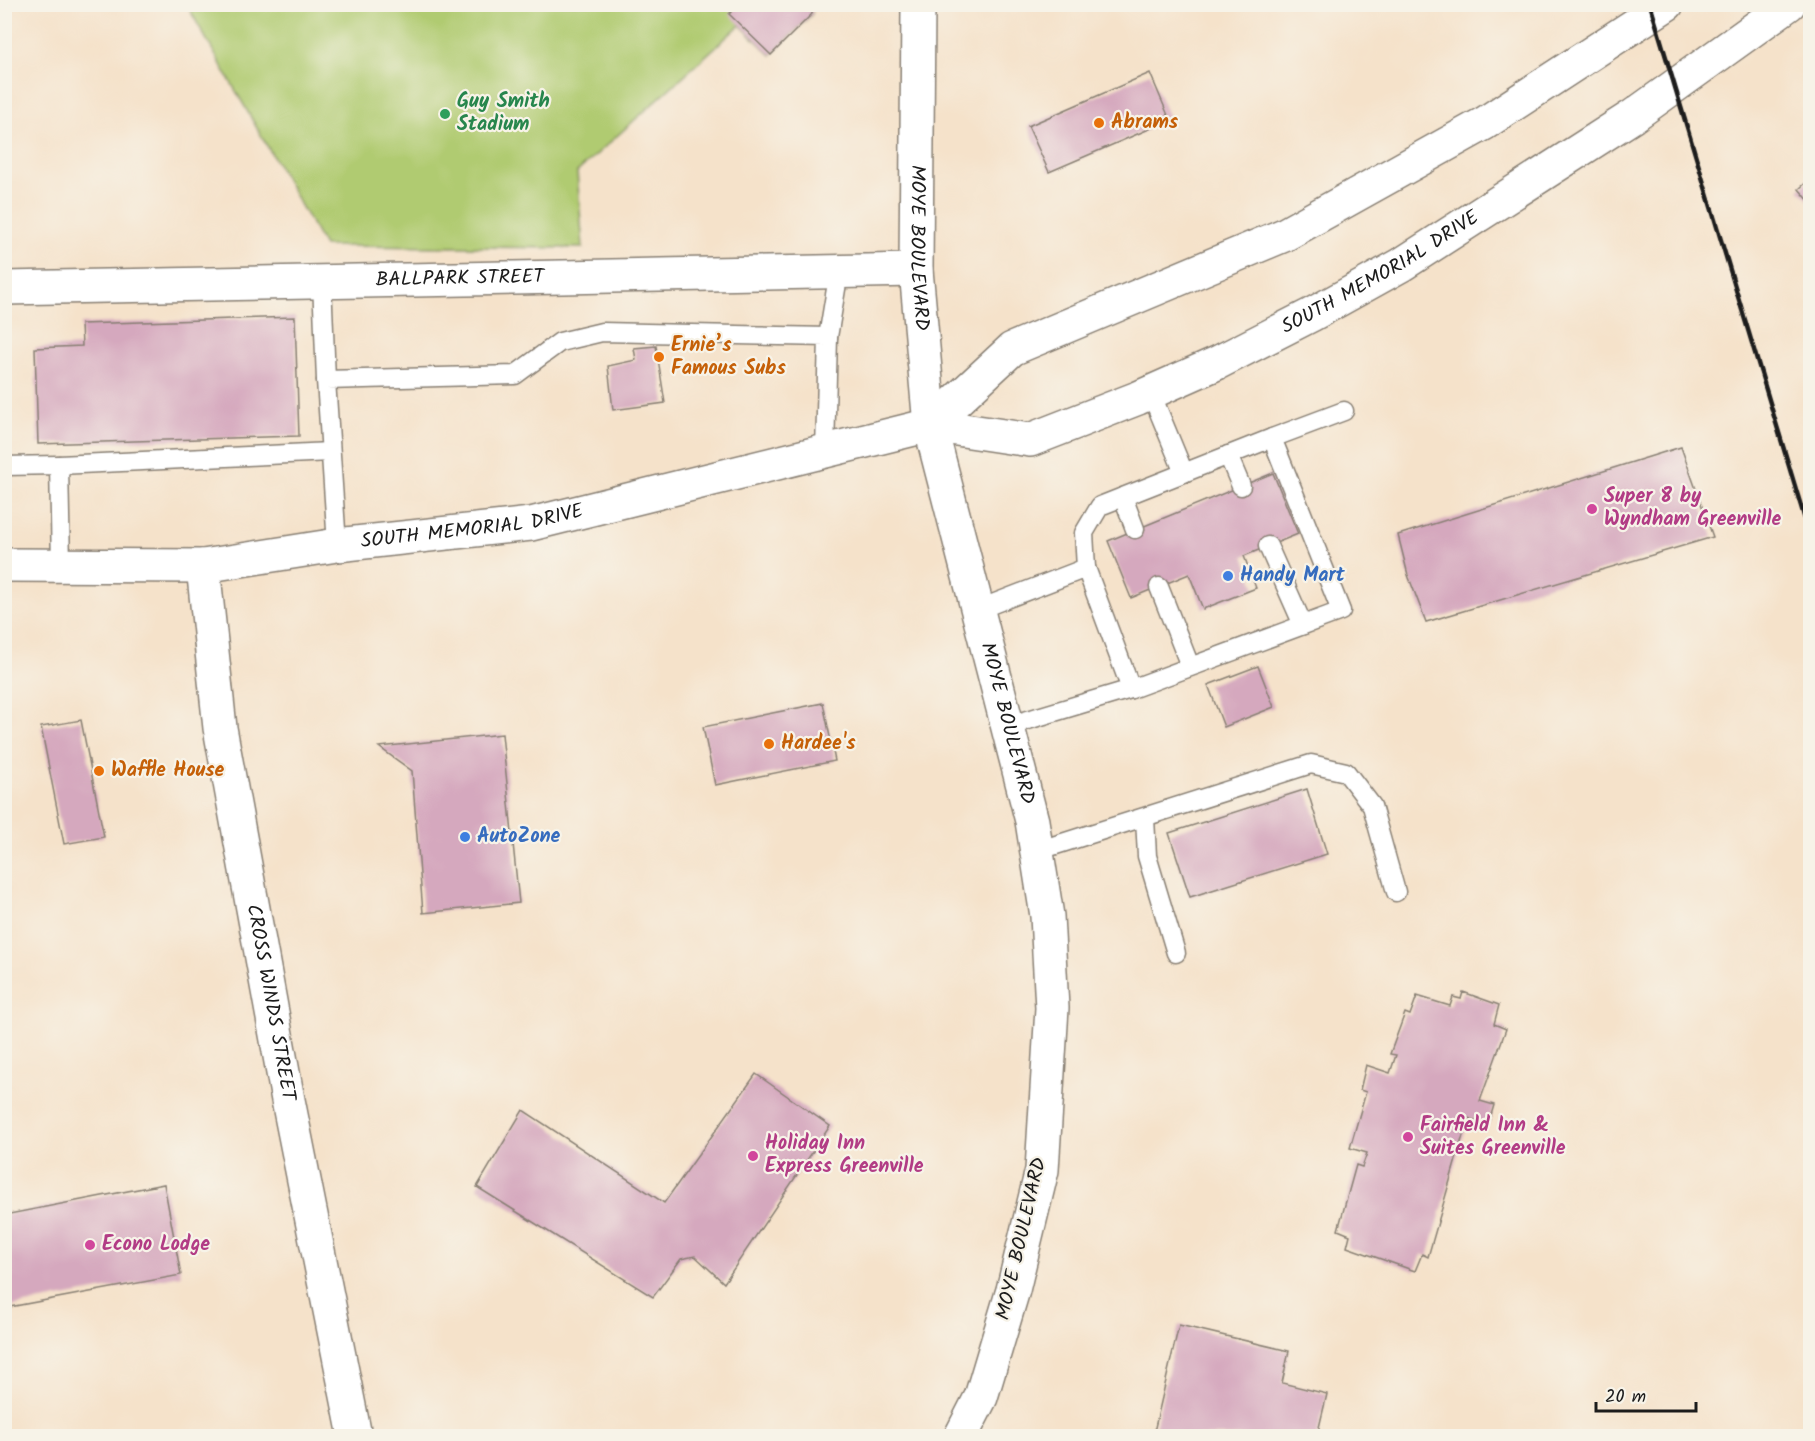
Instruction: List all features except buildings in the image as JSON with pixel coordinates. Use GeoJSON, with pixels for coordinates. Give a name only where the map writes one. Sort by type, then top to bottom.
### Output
{"type":"FeatureCollection","features":[{"type":"Feature","properties":{"kind":"main road","name":"MOYE BOULEVARD"},"geometry":{"type":"LineString","coordinates":[[918,4],[916,270],[930,425],[1032,821],[1047,916],[1052,1008],[1042,1170],[1013,1290],[981,1397],[961,1437]]}},
{"type":"Feature","properties":{"kind":"main road","name":"SOUTH MEMORIAL DRIVE"},"geometry":{"type":"LineString","coordinates":[[930,425],[1012,349],[1284,235],[1485,123],[1667,4]]}},
{"type":"Feature","properties":{"kind":"main road","name":"SOUTH MEMORIAL DRIVE"},"geometry":{"type":"LineString","coordinates":[[4,565],[203,566],[337,545],[531,524],[930,425],[1030,440],[1151,393],[1217,363],[1311,315],[1401,265],[1633,116],[1789,4]]}},
{"type":"Feature","properties":{"kind":"main road","name":"BALLPARK STREET"},"geometry":{"type":"LineString","coordinates":[[4,288],[916,270]]}},
{"type":"Feature","properties":{"kind":"main road","name":"CROSS WINDS STREET"},"geometry":{"type":"LineString","coordinates":[[203,566],[220,728],[288,1100],[355,1437]]}},
{"type":"Feature","properties":{"kind":"lane"},"geometry":{"type":"LineString","coordinates":[[825,451],[828,337],[839,271]]}},
{"type":"Feature","properties":{"kind":"lane"},"geometry":{"type":"LineString","coordinates":[[321,281],[337,545]]}},
{"type":"Feature","properties":{"kind":"lane"},"geometry":{"type":"LineString","coordinates":[[326,380],[515,375],[560,342],[602,332],[828,337]]}},
{"type":"Feature","properties":{"kind":"lane"},"geometry":{"type":"LineString","coordinates":[[1151,393],[1184,473]]}},
{"type":"Feature","properties":{"kind":"lane"},"geometry":{"type":"LineString","coordinates":[[1131,689],[1086,568],[1084,533],[1100,506],[1344,411]]}},
{"type":"Feature","properties":{"kind":"lane"},"geometry":{"type":"LineString","coordinates":[[1008,726],[1131,689],[1341,610],[1272,438]]}},
{"type":"Feature","properties":{"kind":"lane"},"geometry":{"type":"LineString","coordinates":[[4,466],[330,452]]}},
{"type":"Feature","properties":{"kind":"lane"},"geometry":{"type":"LineString","coordinates":[[1228,455],[1241,486]]}},
{"type":"Feature","properties":{"kind":"lane"},"geometry":{"type":"LineString","coordinates":[[59,465],[61,565]]}},
{"type":"Feature","properties":{"kind":"lane"},"geometry":{"type":"LineString","coordinates":[[1123,497],[1135,529]]}},
{"type":"Feature","properties":{"kind":"lane"},"geometry":{"type":"LineString","coordinates":[[1268,546],[1303,626]]}},
{"type":"Feature","properties":{"kind":"lane"},"geometry":{"type":"LineString","coordinates":[[977,610],[1086,568]]}},
{"type":"Feature","properties":{"kind":"lane"},"geometry":{"type":"LineString","coordinates":[[1159,587],[1190,666]]}},
{"type":"Feature","properties":{"kind":"lane"},"geometry":{"type":"LineString","coordinates":[[1037,851],[1311,764],[1346,772],[1372,806],[1396,892]]}},
{"type":"Feature","properties":{"kind":"lane"},"geometry":{"type":"LineString","coordinates":[[1144,818],[1147,856],[1176,953]]}},
{"type":"Feature","properties":{"kind":"green space","name":"Guy Smith Stadium"},"geometry":{"type":"Polygon","coordinates":[[[812,4],[812,14],[771,55],[740,25],[577,172],[583,248],[324,246],[187,5],[812,4]]]}},
{"type":"Feature","properties":{"kind":"railway"},"geometry":{"type":"LineString","coordinates":[[1650,4],[1810,536]]}},
{"type":"Feature","properties":{"kind":"place","name":"Guy Smith Stadium"},"geometry":{"type":"Point","coordinates":[445,114]}},
{"type":"Feature","properties":{"kind":"place","name":"Abrams"},"geometry":{"type":"Point","coordinates":[1099,123]}},
{"type":"Feature","properties":{"kind":"place","name":"Ernie’s Famous Subs"},"geometry":{"type":"Point","coordinates":[659,357]}},
{"type":"Feature","properties":{"kind":"place","name":"Super 8 by Wyndham Greenville"},"geometry":{"type":"Point","coordinates":[1592,509]}},
{"type":"Feature","properties":{"kind":"place","name":"Handy Mart"},"geometry":{"type":"Point","coordinates":[1228,576]}},
{"type":"Feature","properties":{"kind":"place","name":"Hardee's"},"geometry":{"type":"Point","coordinates":[769,744]}},
{"type":"Feature","properties":{"kind":"place","name":"Waffle House"},"geometry":{"type":"Point","coordinates":[99,771]}},
{"type":"Feature","properties":{"kind":"place","name":"AutoZone"},"geometry":{"type":"Point","coordinates":[465,837]}},
{"type":"Feature","properties":{"kind":"place","name":"Fairfield Inn & Suites Greenville"},"geometry":{"type":"Point","coordinates":[1408,1137]}},
{"type":"Feature","properties":{"kind":"place","name":"Holiday Inn Express Greenville"},"geometry":{"type":"Point","coordinates":[753,1156]}},
{"type":"Feature","properties":{"kind":"place","name":"Econo Lodge"},"geometry":{"type":"Point","coordinates":[90,1245]}}]}
